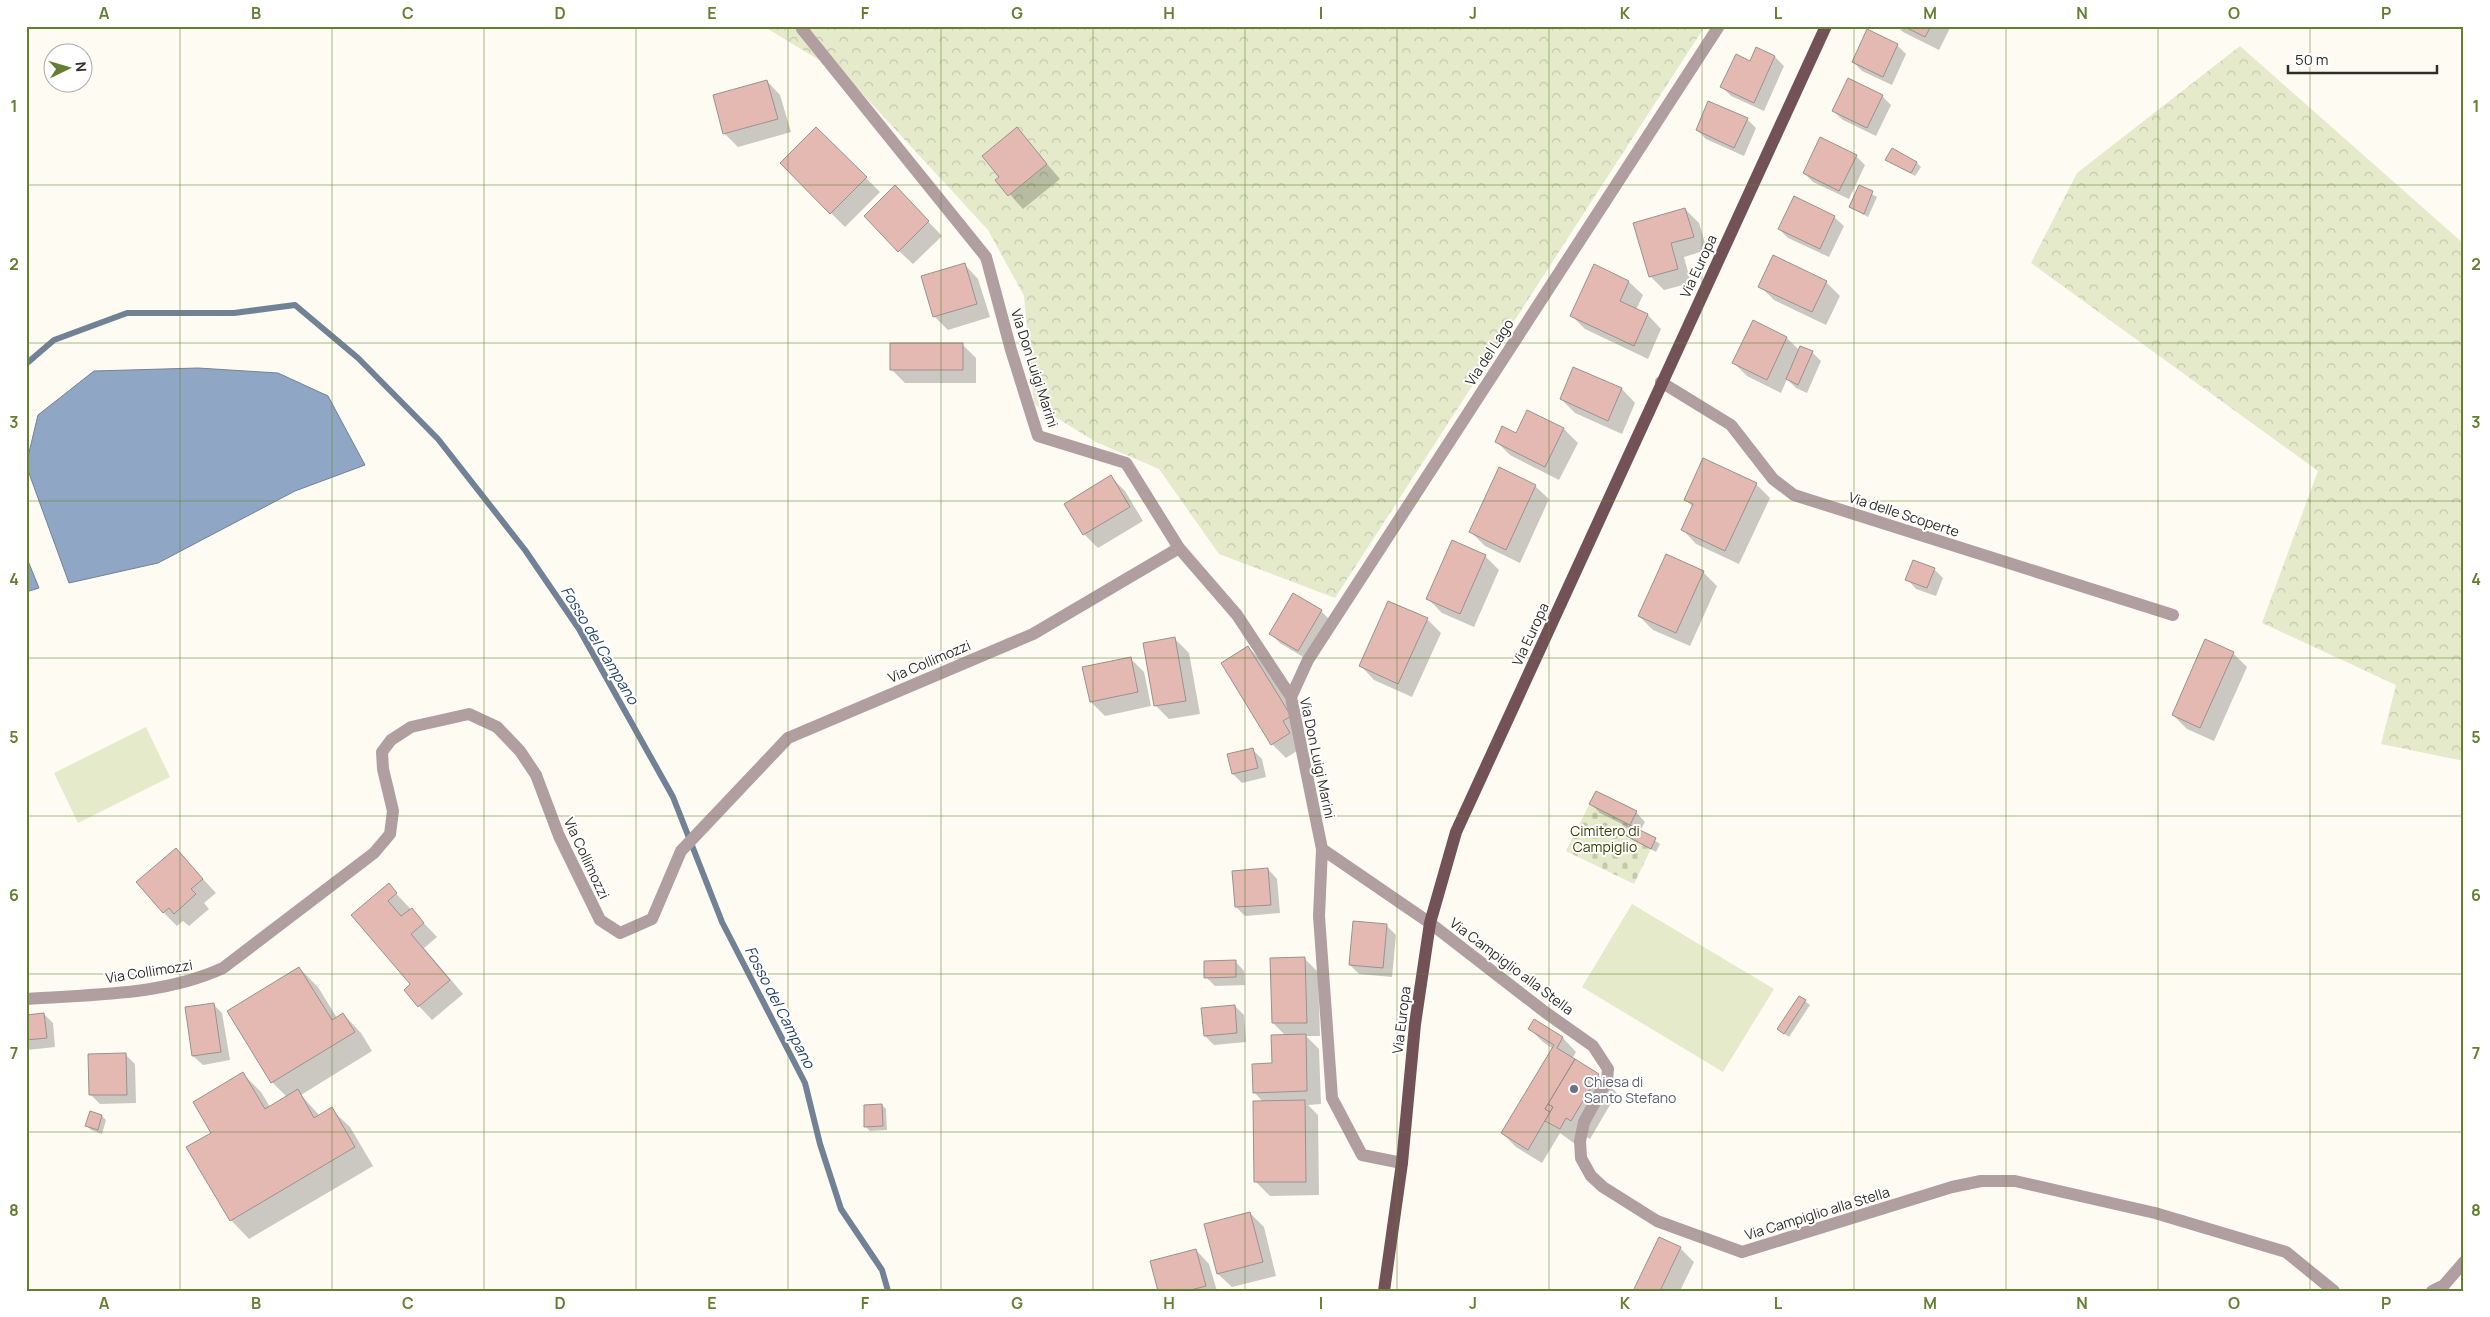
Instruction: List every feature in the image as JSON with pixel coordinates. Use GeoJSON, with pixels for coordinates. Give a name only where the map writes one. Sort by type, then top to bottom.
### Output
{"type":"FeatureCollection","features":[{"type":"Feature","properties":{"kind":"main road","name":"Via Europa"},"geometry":{"type":"LineString","coordinates":[[1384,1291],[1402,1163],[1415,1024],[1430,922],[1456,832],[1826,26]]}},
{"type":"Feature","properties":{"kind":"street","name":"Via del Lago"},"geometry":{"type":"LineString","coordinates":[[1291,697],[1308,660],[1719,26]]}},
{"type":"Feature","properties":{"kind":"street","name":"Via Don Luigi Marini"},"geometry":{"type":"LineString","coordinates":[[802,29],[986,257],[1011,350],[1038,436],[1126,463],[1179,548],[1237,615],[1291,697],[1322,848],[1318,916],[1332,1098],[1362,1155],[1402,1163]]}},
{"type":"Feature","properties":{"kind":"street","name":"Via delle Scoperte"},"geometry":{"type":"LineString","coordinates":[[1661,382],[1731,425],[1773,479],[1794,495],[2173,615]]}},
{"type":"Feature","properties":{"kind":"street","name":"Via Collimozzi"},"geometry":{"type":"LineString","coordinates":[[26,999],[163,987],[198,980],[223,968],[374,853],[390,834],[392,811],[383,769],[382,752],[391,740],[411,727],[469,714],[497,727],[520,751],[536,775],[559,836],[600,920],[620,933],[652,919],[681,851],[788,738],[1034,634],[1179,548]]}},
{"type":"Feature","properties":{"kind":"street","name":"Via Campiglio alla Stella"},"geometry":{"type":"LineString","coordinates":[[1322,848],[1430,922],[1593,1046],[1608,1069],[1607,1080],[1584,1122],[1580,1141],[1581,1158],[1591,1176],[1603,1187],[1657,1221],[1742,1252],[1952,1187],[1981,1182],[2015,1181],[2155,1213],[2286,1252],[2334,1291]]}},
{"type":"Feature","properties":{"kind":"street"},"geometry":{"type":"LineString","coordinates":[[2432,1291],[2444,1285],[2464,1262]]}},
{"type":"Feature","properties":{"kind":"green space"},"geometry":{"type":"Polygon","coordinates":[[[763,26],[1705,26],[1335,598],[1219,554],[1159,469],[1096,442],[1034,404],[1024,296],[988,230],[847,77],[763,26]]]}},
{"type":"Feature","properties":{"kind":"green space"},"geometry":{"type":"Polygon","coordinates":[[[2240,46],[2464,244],[2464,761],[2381,744],[2396,685],[2262,623],[2318,471],[2031,263],[2077,173],[2240,46]]]}},
{"type":"Feature","properties":{"kind":"green space"},"geometry":{"type":"Polygon","coordinates":[[[146,727],[170,777],[78,823],[54,773],[146,727]]]}},
{"type":"Feature","properties":{"kind":"green space","name":"Cimitero di Campiglio"},"geometry":{"type":"Polygon","coordinates":[[[1596,791],[1637,811],[1630,825],[1656,838],[1634,884],[1566,851],[1596,791]]]}},
{"type":"Feature","properties":{"kind":"green space"},"geometry":{"type":"Polygon","coordinates":[[[1632,904],[1774,989],[1723,1072],[1582,987],[1632,904]]]}},
{"type":"Feature","properties":{"kind":"water"},"geometry":{"type":"Polygon","coordinates":[[[198,368],[278,373],[328,396],[365,465],[295,491],[158,563],[69,583],[26,465],[38,415],[94,371],[198,368]]]}},
{"type":"Feature","properties":{"kind":"water"},"geometry":{"type":"Polygon","coordinates":[[[26,556],[39,588],[26,592],[26,556]]]}},
{"type":"Feature","properties":{"kind":"building"},"geometry":{"type":"Polygon","coordinates":[[[1903,26],[1931,26],[1925,37],[1903,26]]]}},
{"type":"Feature","properties":{"kind":"building"},"geometry":{"type":"Polygon","coordinates":[[[1867,29],[1898,44],[1883,77],[1852,62],[1867,29]]]}},
{"type":"Feature","properties":{"kind":"building"},"geometry":{"type":"Polygon","coordinates":[[[1756,47],[1775,56],[1754,103],[1720,87],[1736,54],[1750,61],[1756,47]]]}},
{"type":"Feature","properties":{"kind":"building"},"geometry":{"type":"Polygon","coordinates":[[[1848,78],[1883,95],[1867,128],[1832,111],[1848,78]]]}},
{"type":"Feature","properties":{"kind":"building"},"geometry":{"type":"Polygon","coordinates":[[[767,80],[778,119],[723,134],[713,95],[767,80]]]}},
{"type":"Feature","properties":{"kind":"building"},"geometry":{"type":"Polygon","coordinates":[[[1708,101],[1748,118],[1734,148],[1696,130],[1708,101]]]}},
{"type":"Feature","properties":{"kind":"building"},"geometry":{"type":"Polygon","coordinates":[[[816,127],[867,177],[830,214],[780,163],[816,127]]]}},
{"type":"Feature","properties":{"kind":"building"},"geometry":{"type":"Polygon","coordinates":[[[1017,127],[1047,164],[1008,196],[995,180],[999,177],[982,156],[1017,127]]]}},
{"type":"Feature","properties":{"kind":"building"},"geometry":{"type":"Polygon","coordinates":[[[1820,137],[1857,155],[1839,191],[1803,173],[1820,137]]]}},
{"type":"Feature","properties":{"kind":"building"},"geometry":{"type":"Polygon","coordinates":[[[1892,148],[1917,162],[1911,173],[1885,160],[1892,148]]]}},
{"type":"Feature","properties":{"kind":"building"},"geometry":{"type":"Polygon","coordinates":[[[895,185],[929,221],[898,252],[864,216],[895,185]]]}},
{"type":"Feature","properties":{"kind":"building"},"geometry":{"type":"Polygon","coordinates":[[[1859,185],[1873,191],[1864,214],[1849,207],[1859,185]]]}},
{"type":"Feature","properties":{"kind":"building"},"geometry":{"type":"Polygon","coordinates":[[[1794,196],[1835,216],[1820,249],[1778,229],[1794,196]]]}},
{"type":"Feature","properties":{"kind":"building"},"geometry":{"type":"Polygon","coordinates":[[[1685,208],[1694,237],[1671,243],[1678,269],[1649,277],[1633,223],[1685,208]]]}},
{"type":"Feature","properties":{"kind":"building"},"geometry":{"type":"Polygon","coordinates":[[[1773,255],[1827,281],[1812,312],[1758,287],[1773,255]]]}},
{"type":"Feature","properties":{"kind":"building"},"geometry":{"type":"Polygon","coordinates":[[[965,263],[977,304],[933,317],[921,276],[965,263]]]}},
{"type":"Feature","properties":{"kind":"building"},"geometry":{"type":"Polygon","coordinates":[[[1594,264],[1629,281],[1620,301],[1648,314],[1634,346],[1570,316],[1594,264]]]}},
{"type":"Feature","properties":{"kind":"building"},"geometry":{"type":"Polygon","coordinates":[[[1753,320],[1787,337],[1767,380],[1732,363],[1753,320]]]}},
{"type":"Feature","properties":{"kind":"building"},"geometry":{"type":"Polygon","coordinates":[[[890,343],[963,343],[963,370],[890,370],[890,343]]]}},
{"type":"Feature","properties":{"kind":"building"},"geometry":{"type":"Polygon","coordinates":[[[1800,346],[1813,351],[1798,385],[1786,379],[1800,346]]]}},
{"type":"Feature","properties":{"kind":"building"},"geometry":{"type":"Polygon","coordinates":[[[1573,367],[1622,388],[1608,421],[1560,399],[1573,367]]]}},
{"type":"Feature","properties":{"kind":"building"},"geometry":{"type":"Polygon","coordinates":[[[1527,410],[1564,428],[1545,467],[1495,442],[1502,426],[1516,433],[1527,410]]]}},
{"type":"Feature","properties":{"kind":"building"},"geometry":{"type":"Polygon","coordinates":[[[1703,458],[1757,483],[1725,551],[1681,530],[1693,504],[1684,500],[1703,458]]]}},
{"type":"Feature","properties":{"kind":"building"},"geometry":{"type":"Polygon","coordinates":[[[1499,467],[1536,485],[1506,550],[1469,532],[1499,467]]]}},
{"type":"Feature","properties":{"kind":"building"},"geometry":{"type":"Polygon","coordinates":[[[1111,475],[1130,507],[1083,535],[1064,504],[1111,475]]]}},
{"type":"Feature","properties":{"kind":"building"},"geometry":{"type":"Polygon","coordinates":[[[1452,540],[1486,555],[1460,614],[1426,599],[1452,540]]]}},
{"type":"Feature","properties":{"kind":"building"},"geometry":{"type":"Polygon","coordinates":[[[1666,554],[1704,571],[1676,633],[1638,616],[1666,554]]]}},
{"type":"Feature","properties":{"kind":"building"},"geometry":{"type":"Polygon","coordinates":[[[1913,560],[1935,568],[1927,588],[1905,580],[1913,560]]]}},
{"type":"Feature","properties":{"kind":"building"},"geometry":{"type":"Polygon","coordinates":[[[1293,593],[1322,610],[1298,651],[1269,634],[1293,593]]]}},
{"type":"Feature","properties":{"kind":"building"},"geometry":{"type":"Polygon","coordinates":[[[1388,601],[1428,618],[1398,684],[1359,666],[1388,601]]]}},
{"type":"Feature","properties":{"kind":"building"},"geometry":{"type":"Polygon","coordinates":[[[1175,637],[1186,701],[1154,706],[1143,643],[1175,637]]]}},
{"type":"Feature","properties":{"kind":"building"},"geometry":{"type":"Polygon","coordinates":[[[2205,639],[2234,652],[2200,728],[2172,715],[2205,639]]]}},
{"type":"Feature","properties":{"kind":"building"},"geometry":{"type":"Polygon","coordinates":[[[1248,646],[1291,716],[1283,721],[1290,733],[1271,745],[1221,663],[1248,646]]]}},
{"type":"Feature","properties":{"kind":"building"},"geometry":{"type":"Polygon","coordinates":[[[1131,657],[1138,692],[1090,702],[1082,667],[1131,657]]]}},
{"type":"Feature","properties":{"kind":"building"},"geometry":{"type":"Polygon","coordinates":[[[1253,748],[1258,768],[1232,774],[1227,754],[1253,748]]]}},
{"type":"Feature","properties":{"kind":"building"},"geometry":{"type":"Polygon","coordinates":[[[1596,791],[1637,811],[1630,825],[1589,804],[1596,791]]]}},
{"type":"Feature","properties":{"kind":"building"},"geometry":{"type":"Polygon","coordinates":[[[1630,825],[1656,838],[1651,849],[1625,835],[1630,825]]]}},
{"type":"Feature","properties":{"kind":"building"},"geometry":{"type":"Polygon","coordinates":[[[176,848],[203,879],[191,889],[196,894],[174,914],[169,908],[163,913],[136,882],[176,848]]]}},
{"type":"Feature","properties":{"kind":"building"},"geometry":{"type":"Polygon","coordinates":[[[1268,868],[1271,905],[1235,907],[1232,871],[1268,868]]]}},
{"type":"Feature","properties":{"kind":"building"},"geometry":{"type":"Polygon","coordinates":[[[389,883],[397,893],[388,901],[401,916],[412,908],[424,923],[411,934],[450,980],[418,1007],[404,990],[410,984],[351,915],[389,883]]]}},
{"type":"Feature","properties":{"kind":"building"},"geometry":{"type":"Polygon","coordinates":[[[1353,921],[1387,924],[1383,968],[1349,965],[1353,921]]]}},
{"type":"Feature","properties":{"kind":"building"},"geometry":{"type":"Polygon","coordinates":[[[1305,957],[1307,1023],[1272,1023],[1270,958],[1305,957]]]}},
{"type":"Feature","properties":{"kind":"building"},"geometry":{"type":"Polygon","coordinates":[[[1236,960],[1236,977],[1204,978],[1204,961],[1236,960]]]}},
{"type":"Feature","properties":{"kind":"building"},"geometry":{"type":"Polygon","coordinates":[[[299,967],[332,1020],[343,1013],[355,1032],[271,1083],[227,1011],[299,967]]]}},
{"type":"Feature","properties":{"kind":"building"},"geometry":{"type":"Polygon","coordinates":[[[1799,996],[1806,1000],[1784,1034],[1777,1029],[1799,996]]]}},
{"type":"Feature","properties":{"kind":"building"},"geometry":{"type":"Polygon","coordinates":[[[214,1003],[221,1052],[192,1056],[185,1007],[214,1003]]]}},
{"type":"Feature","properties":{"kind":"building"},"geometry":{"type":"Polygon","coordinates":[[[1235,1005],[1237,1033],[1204,1036],[1201,1008],[1235,1005]]]}},
{"type":"Feature","properties":{"kind":"building"},"geometry":{"type":"Polygon","coordinates":[[[44,1013],[47,1038],[26,1040],[26,1015],[44,1013]]]}},
{"type":"Feature","properties":{"kind":"building"},"geometry":{"type":"Polygon","coordinates":[[[1534,1019],[1563,1037],[1557,1048],[1575,1059],[1545,1109],[1550,1112],[1528,1150],[1501,1133],[1554,1045],[1528,1029],[1534,1019]]]}},
{"type":"Feature","properties":{"kind":"building"},"geometry":{"type":"Polygon","coordinates":[[[1306,1034],[1307,1091],[1253,1093],[1252,1064],[1272,1063],[1271,1035],[1306,1034]]]}},
{"type":"Feature","properties":{"kind":"building"},"geometry":{"type":"Polygon","coordinates":[[[126,1053],[127,1095],[89,1095],[88,1054],[126,1053]]]}},
{"type":"Feature","properties":{"kind":"building","name":"Chiesa di Santo Stefano"},"geometry":{"type":"Polygon","coordinates":[[[1575,1059],[1599,1074],[1571,1121],[1566,1118],[1560,1129],[1545,1121],[1553,1107],[1548,1104],[1575,1059]]]}},
{"type":"Feature","properties":{"kind":"building"},"geometry":{"type":"Polygon","coordinates":[[[243,1072],[265,1109],[298,1089],[314,1118],[332,1107],[355,1147],[230,1221],[186,1147],[211,1133],[193,1102],[243,1072]]]}},
{"type":"Feature","properties":{"kind":"building"},"geometry":{"type":"Polygon","coordinates":[[[1305,1100],[1306,1182],[1254,1182],[1253,1101],[1305,1100]]]}},
{"type":"Feature","properties":{"kind":"building"},"geometry":{"type":"Polygon","coordinates":[[[882,1104],[883,1126],[864,1127],[864,1105],[882,1104]]]}},
{"type":"Feature","properties":{"kind":"building"},"geometry":{"type":"Polygon","coordinates":[[[1548,1104],[1553,1107],[1550,1112],[1545,1109],[1548,1104]]]}},
{"type":"Feature","properties":{"kind":"building"},"geometry":{"type":"Polygon","coordinates":[[[90,1111],[102,1115],[98,1130],[85,1126],[90,1111]]]}},
{"type":"Feature","properties":{"kind":"building"},"geometry":{"type":"Polygon","coordinates":[[[1250,1212],[1263,1262],[1217,1274],[1204,1224],[1250,1212]]]}},
{"type":"Feature","properties":{"kind":"building"},"geometry":{"type":"Polygon","coordinates":[[[1659,1237],[1681,1247],[1660,1291],[1633,1291],[1659,1237]]]}},
{"type":"Feature","properties":{"kind":"building"},"geometry":{"type":"Polygon","coordinates":[[[1196,1249],[1206,1286],[1187,1291],[1158,1291],[1150,1261],[1196,1249]]]}},
{"type":"Feature","properties":{"kind":"waterway","name":"Fosso del Campano"},"geometry":{"type":"LineString","coordinates":[[26,364],[54,340],[127,313],[234,313],[295,305],[358,358],[438,439],[525,550],[579,629],[673,797],[722,922],[805,1083],[820,1144],[841,1209],[882,1270],[888,1291]]}},
{"type":"Feature","properties":{"kind":"place","name":"Chiesa di Santo Stefano"},"geometry":{"type":"Point","coordinates":[1574,1089]}}]}
